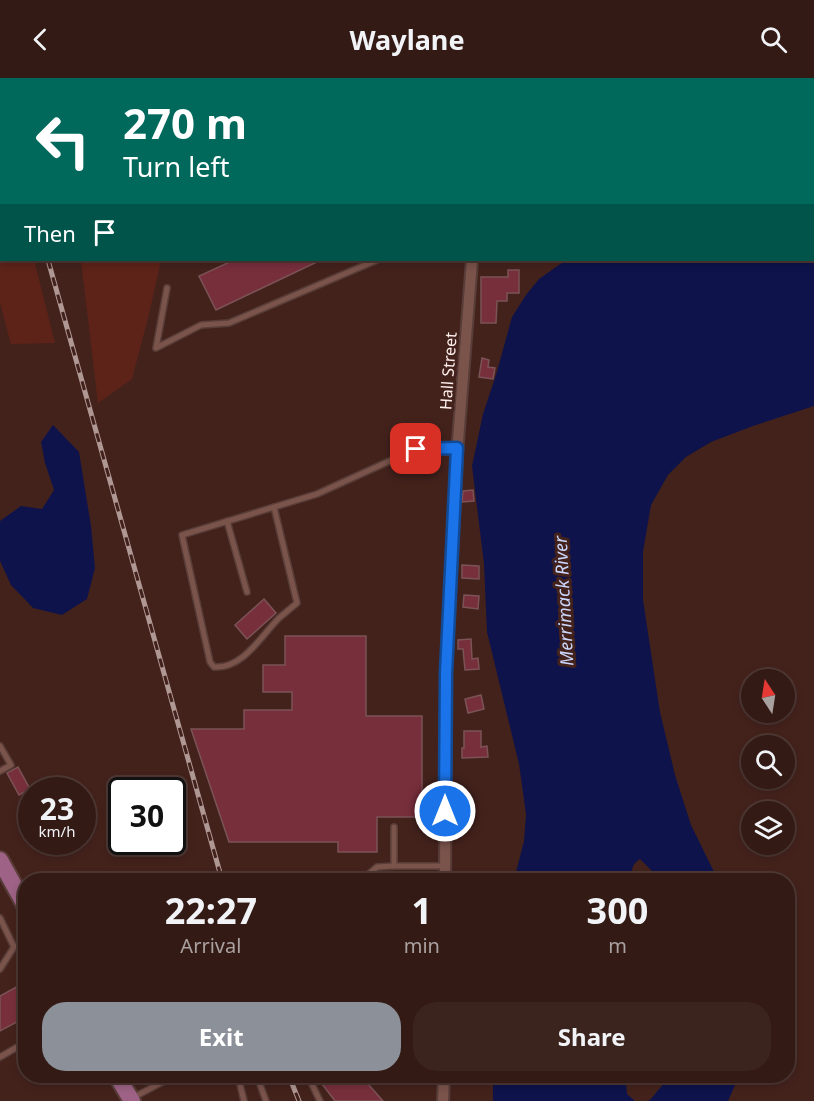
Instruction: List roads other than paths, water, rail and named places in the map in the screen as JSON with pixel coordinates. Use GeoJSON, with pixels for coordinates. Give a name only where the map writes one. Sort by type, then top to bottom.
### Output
{"type":"FeatureCollection","features":[{"type":"Feature","properties":{"kind":"main road"},"geometry":{"type":"LineString","coordinates":[[0,860],[18,893]]}},
{"type":"Feature","properties":{"kind":"main road"},"geometry":{"type":"LineString","coordinates":[[121,1083],[130,1100]]}},
{"type":"Feature","properties":{"kind":"street","name":"Hall Street"},"geometry":{"type":"LineString","coordinates":[[445,873],[446,673],[457,448],[472,261]]}},
{"type":"Feature","properties":{"kind":"street"},"geometry":{"type":"LineString","coordinates":[[443,1101],[444,1083]]}},
{"type":"Feature","properties":{"kind":"lane"},"geometry":{"type":"LineString","coordinates":[[167,288],[156,348],[201,325],[229,323],[375,261]]}},
{"type":"Feature","properties":{"kind":"lane"},"geometry":{"type":"LineString","coordinates":[[274,507],[297,603],[234,664],[222,668],[214,667],[210,662],[182,535],[227,521],[317,494],[416,449],[457,448]]}},
{"type":"Feature","properties":{"kind":"lane"},"geometry":{"type":"LineString","coordinates":[[227,521],[247,592]]}},
{"type":"Feature","properties":{"kind":"lane"},"geometry":{"type":"LineString","coordinates":[[0,746],[10,765],[0,771]]}},
{"type":"Feature","properties":{"kind":"lane"},"geometry":{"type":"LineString","coordinates":[[394,827],[394,866]]}},
{"type":"Feature","properties":{"kind":"lane"},"geometry":{"type":"LineString","coordinates":[[369,873],[376,867],[445,866]]}},
{"type":"Feature","properties":{"kind":"lane"},"geometry":{"type":"LineString","coordinates":[[0,918],[14,947]]}},
{"type":"Feature","properties":{"kind":"lane"},"geometry":{"type":"LineString","coordinates":[[0,969],[14,947],[18,945]]}},
{"type":"Feature","properties":{"kind":"lane"},"geometry":{"type":"LineString","coordinates":[[0,1058],[18,1047]]}},
{"type":"Feature","properties":{"kind":"lane"},"geometry":{"type":"LineString","coordinates":[[130,1100],[159,1083]]}},
{"type":"Feature","properties":{"kind":"lane"},"geometry":{"type":"LineString","coordinates":[[238,1083],[244,1101]]}},
{"type":"Feature","properties":{"kind":"lane"},"geometry":{"type":"LineString","coordinates":[[260,1083],[266,1101]]}},
{"type":"Feature","properties":{"kind":"lane"},"geometry":{"type":"LineString","coordinates":[[311,1083],[320,1101]]}},
{"type":"Feature","properties":{"kind":"water","name":"Merrimack River"},"geometry":{"type":"Polygon","coordinates":[[[565,261],[814,261],[814,406],[711,442],[686,457],[668,475],[651,505],[643,552],[643,600],[660,712],[675,775],[691,825],[715,873],[653,873],[640,859],[632,868],[632,873],[516,873],[524,841],[526,814],[519,764],[487,632],[484,564],[472,466],[483,414],[512,317],[539,279],[565,261]]]}},
{"type":"Feature","properties":{"kind":"water"},"geometry":{"type":"Polygon","coordinates":[[[53,425],[79,452],[95,568],[87,599],[62,615],[33,608],[11,585],[0,561],[0,521],[21,506],[42,509],[54,490],[41,442],[53,425]]]}},
{"type":"Feature","properties":{"kind":"water"},"geometry":{"type":"Polygon","coordinates":[[[493,1083],[626,1083],[627,1094],[635,1101],[493,1101],[493,1083]]]}},
{"type":"Feature","properties":{"kind":"water"},"geometry":{"type":"Polygon","coordinates":[[[664,1083],[736,1083],[728,1101],[647,1101],[664,1083]]]}},
{"type":"Feature","properties":{"kind":"railway"},"geometry":{"type":"LineString","coordinates":[[48,261],[220,873]]}},
{"type":"Feature","properties":{"kind":"railway"},"geometry":{"type":"LineString","coordinates":[[292,1083],[299,1101]]}}]}
